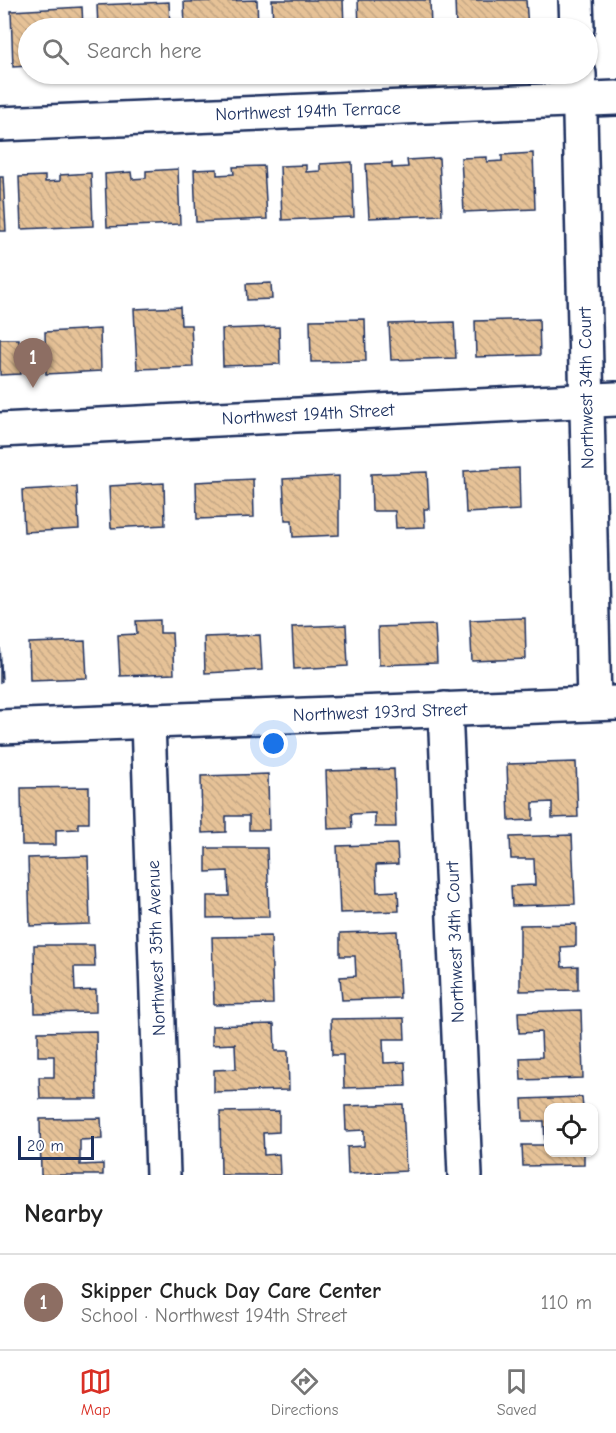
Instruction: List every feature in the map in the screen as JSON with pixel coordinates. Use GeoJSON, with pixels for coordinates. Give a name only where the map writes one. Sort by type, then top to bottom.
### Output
{"type":"FeatureCollection","features":[{"type":"Feature","properties":{"kind":"street"},"geometry":{"type":"LineString","coordinates":[[576,0],[577,18]]}},
{"type":"Feature","properties":{"kind":"street","name":"Northwest 194th Terrace"},"geometry":{"type":"LineString","coordinates":[[0,124],[579,86],[616,98]]}},
{"type":"Feature","properties":{"kind":"street","name":"Northwest 34th Court"},"geometry":{"type":"LineString","coordinates":[[579,86],[601,400],[605,703]]}},
{"type":"Feature","properties":{"kind":"street","name":"Northwest 194th Street"},"geometry":{"type":"LineString","coordinates":[[0,430],[601,400]]}},
{"type":"Feature","properties":{"kind":"street","name":"Northwest 193rd Street"},"geometry":{"type":"LineString","coordinates":[[0,726],[605,703]]}},
{"type":"Feature","properties":{"kind":"street","name":"Northwest 34th Court"},"geometry":{"type":"LineString","coordinates":[[445,709],[465,1175]]}},
{"type":"Feature","properties":{"kind":"street","name":"Northwest 35th Avenue"},"geometry":{"type":"LineString","coordinates":[[148,721],[163,1175]]}},
{"type":"Feature","properties":{"kind":"building"},"geometry":{"type":"Polygon","coordinates":[[[257,0],[258,18],[185,18],[184,2],[257,0]]]}},
{"type":"Feature","properties":{"kind":"building"},"geometry":{"type":"Polygon","coordinates":[[[272,0],[343,0],[344,18],[273,18],[272,0]]]}},
{"type":"Feature","properties":{"kind":"building"},"geometry":{"type":"Polygon","coordinates":[[[358,0],[430,0],[431,18],[359,18],[358,0]]]}},
{"type":"Feature","properties":{"kind":"building"},"geometry":{"type":"Polygon","coordinates":[[[455,0],[526,0],[527,18],[456,18],[455,0]]]}},
{"type":"Feature","properties":{"kind":"building"},"geometry":{"type":"Polygon","coordinates":[[[169,2],[170,18],[98,18],[97,5],[169,2]]]}},
{"type":"Feature","properties":{"kind":"building"},"geometry":{"type":"Polygon","coordinates":[[[82,7],[83,18],[18,18],[18,67],[13,67],[11,11],[82,7]]]}},
{"type":"Feature","properties":{"kind":"building"},"geometry":{"type":"Polygon","coordinates":[[[533,153],[535,209],[464,212],[461,158],[487,157],[487,162],[502,161],[502,155],[533,153]]]}},
{"type":"Feature","properties":{"kind":"building"},"geometry":{"type":"Polygon","coordinates":[[[439,158],[442,215],[369,218],[366,164],[392,163],[392,168],[408,167],[407,160],[439,158]]]}},
{"type":"Feature","properties":{"kind":"building"},"geometry":{"type":"Polygon","coordinates":[[[352,162],[354,217],[282,220],[280,166],[306,165],[306,172],[320,171],[320,164],[352,162]]]}},
{"type":"Feature","properties":{"kind":"building"},"geometry":{"type":"Polygon","coordinates":[[[264,166],[267,219],[196,222],[194,170],[217,169],[217,175],[234,174],[233,167],[264,166]]]}},
{"type":"Feature","properties":{"kind":"building"},"geometry":{"type":"Polygon","coordinates":[[[178,169],[180,224],[107,227],[105,174],[131,172],[132,179],[146,178],[146,171],[178,169]]]}},
{"type":"Feature","properties":{"kind":"building"},"geometry":{"type":"Polygon","coordinates":[[[91,173],[93,226],[21,229],[19,177],[45,176],[45,182],[60,181],[60,175],[91,173]]]}},
{"type":"Feature","properties":{"kind":"building"},"geometry":{"type":"Polygon","coordinates":[[[0,177],[3,177],[6,231],[0,231],[0,177]]]}},
{"type":"Feature","properties":{"kind":"building"},"geometry":{"type":"Polygon","coordinates":[[[271,283],[272,299],[247,300],[246,284],[271,283]]]}},
{"type":"Feature","properties":{"kind":"building"},"geometry":{"type":"Polygon","coordinates":[[[180,307],[181,325],[191,325],[193,367],[137,369],[134,309],[180,307]]]}},
{"type":"Feature","properties":{"kind":"building"},"geometry":{"type":"Polygon","coordinates":[[[365,319],[366,361],[311,362],[310,320],[365,319]]]}},
{"type":"Feature","properties":{"kind":"building"},"geometry":{"type":"Polygon","coordinates":[[[539,319],[540,355],[476,357],[475,321],[539,319]]]}},
{"type":"Feature","properties":{"kind":"building"},"geometry":{"type":"Polygon","coordinates":[[[454,322],[456,358],[391,360],[389,324],[454,322]]]}},
{"type":"Feature","properties":{"kind":"building"},"geometry":{"type":"Polygon","coordinates":[[[279,327],[280,364],[223,366],[222,329],[279,327]]]}},
{"type":"Feature","properties":{"kind":"building"},"geometry":{"type":"Polygon","coordinates":[[[100,329],[101,371],[46,374],[45,332],[100,329]]]}},
{"type":"Feature","properties":{"kind":"building"},"geometry":{"type":"Polygon","coordinates":[[[0,339],[19,339],[21,374],[0,375],[0,339]]]}},
{"type":"Feature","properties":{"kind":"building"},"geometry":{"type":"Polygon","coordinates":[[[519,468],[520,510],[466,513],[464,471],[519,468]]]}},
{"type":"Feature","properties":{"kind":"building"},"geometry":{"type":"Polygon","coordinates":[[[427,472],[429,509],[424,509],[425,527],[396,528],[395,511],[372,511],[371,474],[427,472]]]}},
{"type":"Feature","properties":{"kind":"building"},"geometry":{"type":"Polygon","coordinates":[[[339,476],[339,535],[293,537],[292,520],[285,520],[283,479],[339,476]]]}},
{"type":"Feature","properties":{"kind":"building"},"geometry":{"type":"Polygon","coordinates":[[[253,479],[254,517],[197,519],[196,482],[253,479]]]}},
{"type":"Feature","properties":{"kind":"building"},"geometry":{"type":"Polygon","coordinates":[[[164,483],[165,525],[111,528],[109,486],[164,483]]]}},
{"type":"Feature","properties":{"kind":"building"},"geometry":{"type":"Polygon","coordinates":[[[77,487],[79,529],[24,532],[22,490],[77,487]]]}},
{"type":"Feature","properties":{"kind":"building"},"geometry":{"type":"Polygon","coordinates":[[[525,618],[526,659],[472,661],[470,620],[525,618]]]}},
{"type":"Feature","properties":{"kind":"building"},"geometry":{"type":"Polygon","coordinates":[[[160,620],[160,633],[172,633],[174,674],[120,676],[118,635],[137,634],[136,621],[160,620]]]}},
{"type":"Feature","properties":{"kind":"building"},"geometry":{"type":"Polygon","coordinates":[[[346,625],[348,666],[294,669],[292,627],[346,625]]]}},
{"type":"Feature","properties":{"kind":"building"},"geometry":{"type":"Polygon","coordinates":[[[435,625],[437,663],[379,665],[378,627],[435,625]]]}},
{"type":"Feature","properties":{"kind":"building"},"geometry":{"type":"Polygon","coordinates":[[[260,635],[262,670],[205,673],[204,637],[260,635]]]}},
{"type":"Feature","properties":{"kind":"building"},"geometry":{"type":"Polygon","coordinates":[[[85,641],[87,678],[30,680],[29,643],[85,641]]]}},
{"type":"Feature","properties":{"kind":"building"},"geometry":{"type":"Polygon","coordinates":[[[0,645],[2,681],[0,682],[0,645]]]}},
{"type":"Feature","properties":{"kind":"building"},"geometry":{"type":"Polygon","coordinates":[[[576,762],[578,817],[552,818],[552,802],[533,803],[533,820],[509,821],[507,764],[576,762]]]}},
{"type":"Feature","properties":{"kind":"building"},"geometry":{"type":"Polygon","coordinates":[[[394,769],[396,827],[375,827],[375,813],[351,814],[352,828],[328,829],[326,771],[394,769]]]}},
{"type":"Feature","properties":{"kind":"building"},"geometry":{"type":"Polygon","coordinates":[[[268,774],[269,830],[249,830],[249,816],[226,816],[226,832],[202,833],[201,776],[268,774]]]}},
{"type":"Feature","properties":{"kind":"building"},"geometry":{"type":"Polygon","coordinates":[[[89,787],[89,823],[78,823],[78,829],[56,830],[56,845],[22,845],[21,788],[89,787]]]}},
{"type":"Feature","properties":{"kind":"building"},"geometry":{"type":"Polygon","coordinates":[[[572,835],[575,904],[512,906],[511,886],[535,885],[534,859],[511,859],[510,837],[572,835]]]}},
{"type":"Feature","properties":{"kind":"building"},"geometry":{"type":"Polygon","coordinates":[[[397,844],[398,864],[376,865],[377,892],[398,891],[399,911],[340,913],[337,846],[397,844]]]}},
{"type":"Feature","properties":{"kind":"building"},"geometry":{"type":"Polygon","coordinates":[[[206,848],[267,848],[269,917],[207,918],[207,896],[229,896],[228,871],[206,872],[206,848]]]}},
{"type":"Feature","properties":{"kind":"building"},"geometry":{"type":"Polygon","coordinates":[[[88,856],[90,924],[30,926],[28,858],[88,856]]]}},
{"type":"Feature","properties":{"kind":"building"},"geometry":{"type":"Polygon","coordinates":[[[576,924],[576,946],[561,947],[562,967],[578,966],[578,990],[520,991],[520,925],[576,924]]]}},
{"type":"Feature","properties":{"kind":"building"},"geometry":{"type":"Polygon","coordinates":[[[397,931],[400,998],[342,1000],[340,977],[356,976],[355,956],[340,956],[340,933],[397,931]]]}},
{"type":"Feature","properties":{"kind":"building"},"geometry":{"type":"Polygon","coordinates":[[[271,936],[273,1004],[214,1005],[212,937],[271,936]]]}},
{"type":"Feature","properties":{"kind":"building"},"geometry":{"type":"Polygon","coordinates":[[[34,945],[94,945],[95,967],[74,967],[75,991],[96,990],[96,1012],[35,1013],[34,945]]]}},
{"type":"Feature","properties":{"kind":"building"},"geometry":{"type":"Polygon","coordinates":[[[581,1010],[583,1078],[521,1080],[520,1058],[542,1057],[541,1032],[519,1033],[518,1012],[581,1010]]]}},
{"type":"Feature","properties":{"kind":"building"},"geometry":{"type":"Polygon","coordinates":[[[404,1018],[405,1039],[383,1039],[384,1063],[405,1062],[406,1086],[344,1088],[343,1055],[332,1055],[331,1019],[404,1018]]]}},
{"type":"Feature","properties":{"kind":"building"},"geometry":{"type":"Polygon","coordinates":[[[274,1024],[275,1051],[288,1051],[289,1090],[214,1092],[214,1070],[236,1069],[235,1044],[212,1045],[212,1026],[274,1024]]]}},
{"type":"Feature","properties":{"kind":"building"},"geometry":{"type":"Polygon","coordinates":[[[96,1031],[97,1099],[40,1099],[39,1077],[54,1077],[54,1056],[38,1056],[38,1032],[96,1031]]]}},
{"type":"Feature","properties":{"kind":"building"},"geometry":{"type":"Polygon","coordinates":[[[582,1097],[583,1103],[544,1103],[544,1121],[523,1121],[522,1099],[582,1097]]]}},
{"type":"Feature","properties":{"kind":"building"},"geometry":{"type":"Polygon","coordinates":[[[403,1104],[406,1171],[348,1174],[347,1147],[364,1146],[364,1130],[346,1131],[345,1106],[403,1104]]]}},
{"type":"Feature","properties":{"kind":"building"},"geometry":{"type":"Polygon","coordinates":[[[279,1111],[279,1132],[263,1133],[264,1155],[279,1154],[280,1175],[221,1175],[220,1112],[279,1111]]]}},
{"type":"Feature","properties":{"kind":"building"},"geometry":{"type":"Polygon","coordinates":[[[101,1118],[102,1139],[80,1140],[80,1165],[103,1164],[103,1175],[41,1175],[40,1119],[101,1118]]]}},
{"type":"Feature","properties":{"kind":"building"},"geometry":{"type":"Polygon","coordinates":[[[522,1145],[544,1145],[544,1157],[584,1157],[584,1165],[523,1166],[522,1145]]]}},
{"type":"Feature","properties":{"kind":"place","name":"Skipper Chuck Day Care Center"},"geometry":{"type":"Point","coordinates":[33,388]}}]}
